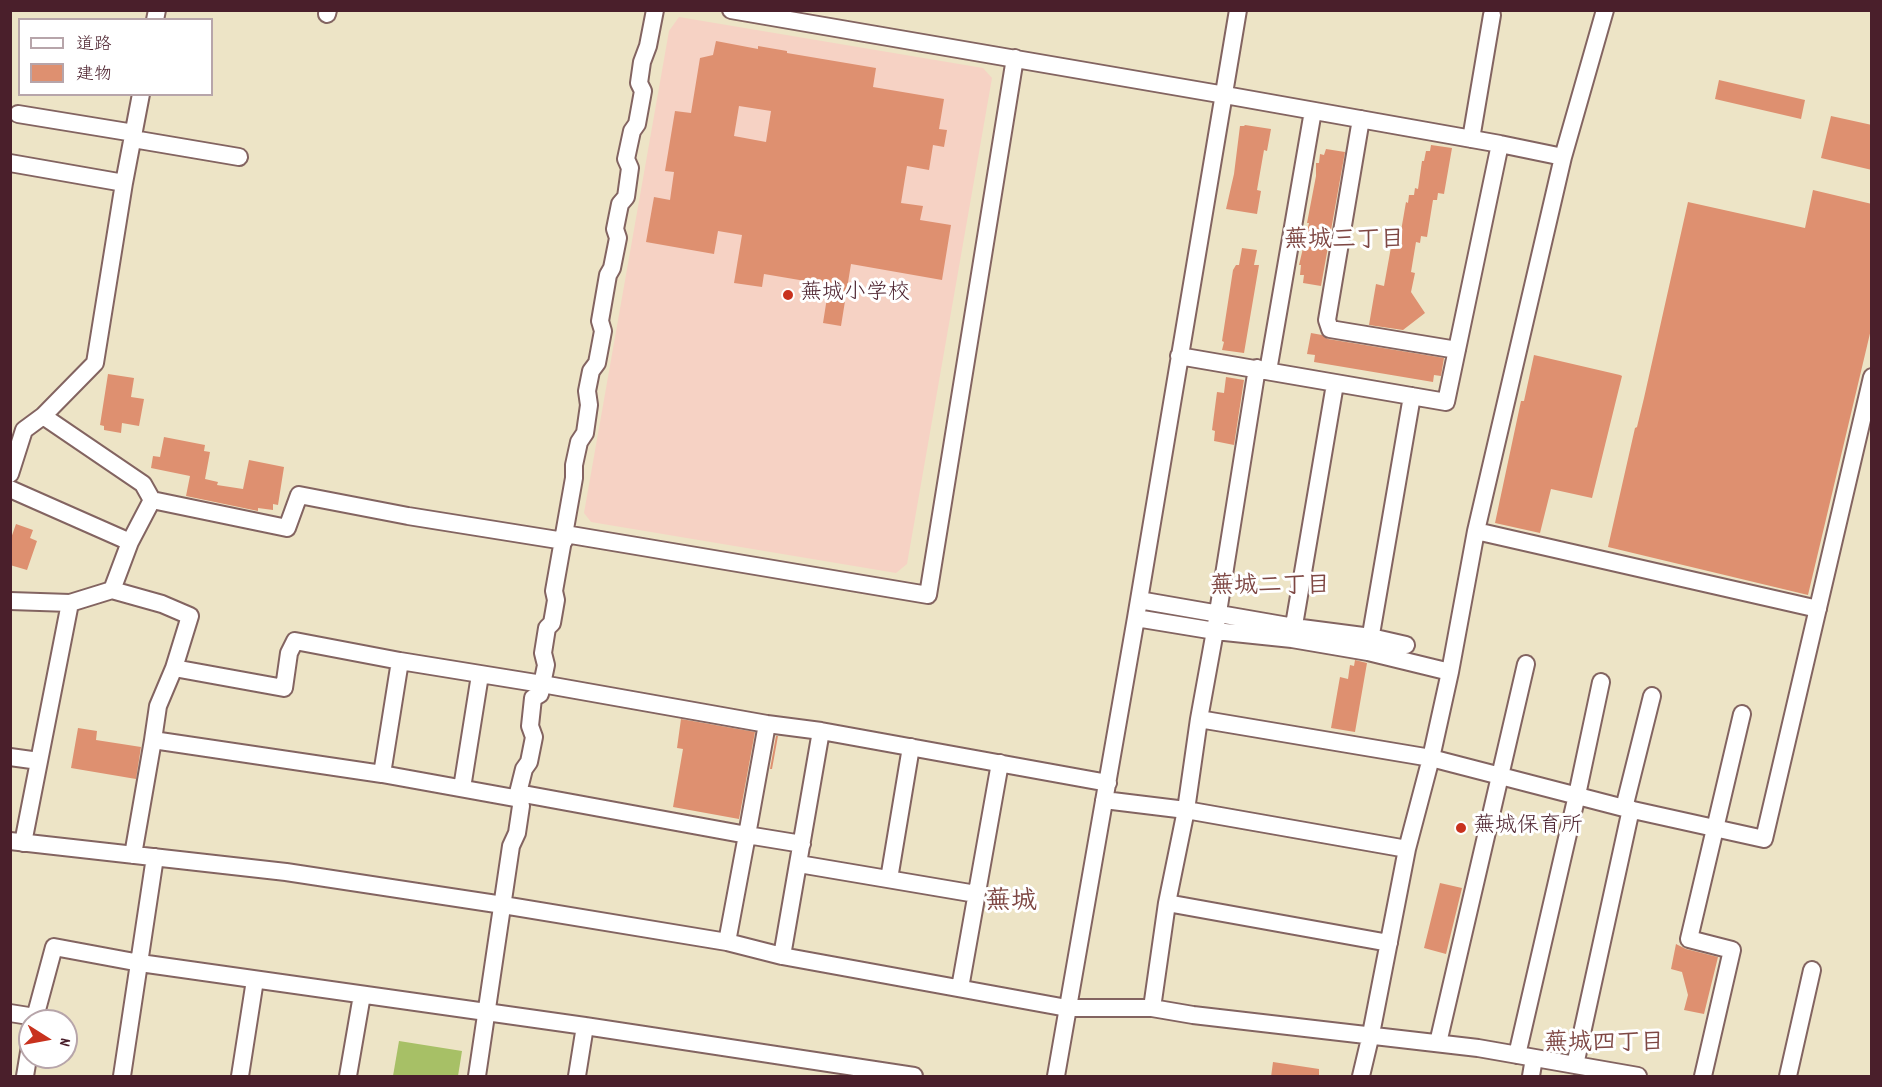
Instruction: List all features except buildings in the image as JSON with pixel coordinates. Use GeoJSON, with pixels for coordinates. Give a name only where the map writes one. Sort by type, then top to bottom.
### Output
{"type":"FeatureCollection","features":[{"type":"Feature","properties":{"kind":"street"},"geometry":{"type":"LineString","coordinates":[[477,1077],[511,846],[517,833],[521,806],[519,796],[524,769],[529,762],[534,738],[530,726],[533,698],[540,694],[546,665],[543,653],[547,628],[552,623],[556,600],[554,591],[565,538],[579,442],[585,433],[591,371],[597,363],[603,331],[600,321],[608,275],[612,268],[618,238],[615,229],[620,204],[626,197],[630,168],[626,159],[632,131],[637,124],[643,91],[639,83],[642,62],[648,46],[655,10]]}},
{"type":"Feature","properties":{"kind":"street"},"geometry":{"type":"LineString","coordinates":[[731,10],[1471,138],[1563,157]]}},
{"type":"Feature","properties":{"kind":"street"},"geometry":{"type":"LineString","coordinates":[[1056,1077],[1238,10]]}},
{"type":"Feature","properties":{"kind":"street"},"geometry":{"type":"LineString","coordinates":[[1361,1077],[1407,849],[1431,758],[1450,672],[1476,531],[1563,157],[1605,10]]}},
{"type":"Feature","properties":{"kind":"street"},"geometry":{"type":"LineString","coordinates":[[1471,138],[1492,15]]}},
{"type":"Feature","properties":{"kind":"street"},"geometry":{"type":"LineString","coordinates":[[43,416],[143,484],[152,500],[287,528],[299,495],[408,516],[565,538],[928,595],[1015,58]]}},
{"type":"Feature","properties":{"kind":"street"},"geometry":{"type":"LineString","coordinates":[[10,474],[24,430],[43,416],[94,363],[141,96]]}},
{"type":"Feature","properties":{"kind":"street"},"geometry":{"type":"LineString","coordinates":[[1152,1008],[1167,903],[1186,810],[1199,719],[1262,370],[1313,111]]}},
{"type":"Feature","properties":{"kind":"street"},"geometry":{"type":"LineString","coordinates":[[18,114],[239,157]]}},
{"type":"Feature","properties":{"kind":"street"},"geometry":{"type":"LineString","coordinates":[[1361,119],[1327,320],[1330,329],[1457,350]]}},
{"type":"Feature","properties":{"kind":"street"},"geometry":{"type":"LineString","coordinates":[[1179,356],[1446,402],[1500,144]]}},
{"type":"Feature","properties":{"kind":"street"},"geometry":{"type":"LineString","coordinates":[[10,163],[124,183]]}},
{"type":"Feature","properties":{"kind":"street"},"geometry":{"type":"LineString","coordinates":[[1199,719],[1431,758],[1627,808],[1764,839],[1872,377]]}},
{"type":"Feature","properties":{"kind":"street"},"geometry":{"type":"LineString","coordinates":[[1293,633],[1335,384]]}},
{"type":"Feature","properties":{"kind":"street"},"geometry":{"type":"LineString","coordinates":[[1369,645],[1412,396]]}},
{"type":"Feature","properties":{"kind":"street"},"geometry":{"type":"LineString","coordinates":[[10,489],[130,542]]}},
{"type":"Feature","properties":{"kind":"street"},"geometry":{"type":"LineString","coordinates":[[112,590],[130,542],[152,500]]}},
{"type":"Feature","properties":{"kind":"street"},"geometry":{"type":"LineString","coordinates":[[1476,531],[1818,609]]}},
{"type":"Feature","properties":{"kind":"street"},"geometry":{"type":"LineString","coordinates":[[10,601],[70,603],[112,590],[162,604],[190,616],[174,668],[158,706],[133,855]]}},
{"type":"Feature","properties":{"kind":"street"},"geometry":{"type":"LineString","coordinates":[[1139,600],[1218,614],[1293,633],[1369,645],[1406,645]]}},
{"type":"Feature","properties":{"kind":"street"},"geometry":{"type":"LineString","coordinates":[[70,603],[39,761],[16,842],[286,872],[503,905],[727,942],[782,956],[1067,1008],[1152,1008],[1193,1016],[1438,1042],[1638,1077]]}},
{"type":"Feature","properties":{"kind":"street"},"geometry":{"type":"LineString","coordinates":[[1136,618],[1215,631],[1293,633]]}},
{"type":"Feature","properties":{"kind":"street"},"geometry":{"type":"LineString","coordinates":[[174,668],[284,688],[289,653],[295,641],[480,675],[767,724],[821,731],[1107,783]]}},
{"type":"Feature","properties":{"kind":"street"},"geometry":{"type":"LineString","coordinates":[[1369,645],[1450,672]]}},
{"type":"Feature","properties":{"kind":"street"},"geometry":{"type":"LineString","coordinates":[[382,774],[400,661]]}},
{"type":"Feature","properties":{"kind":"street"},"geometry":{"type":"LineString","coordinates":[[1438,1042],[1526,664]]}},
{"type":"Feature","properties":{"kind":"street"},"geometry":{"type":"LineString","coordinates":[[462,788],[480,675]]}},
{"type":"Feature","properties":{"kind":"street"},"geometry":{"type":"LineString","coordinates":[[1516,1054],[1601,682]]}},
{"type":"Feature","properties":{"kind":"street"},"geometry":{"type":"LineString","coordinates":[[1575,1065],[1652,696]]}},
{"type":"Feature","properties":{"kind":"street"},"geometry":{"type":"LineString","coordinates":[[1703,1077],[1732,950],[1689,939],[1742,714]]}},
{"type":"Feature","properties":{"kind":"street"},"geometry":{"type":"LineString","coordinates":[[727,942],[767,724]]}},
{"type":"Feature","properties":{"kind":"street"},"geometry":{"type":"LineString","coordinates":[[782,956],[821,731]]}},
{"type":"Feature","properties":{"kind":"street"},"geometry":{"type":"LineString","coordinates":[[153,740],[382,774],[802,844]]}},
{"type":"Feature","properties":{"kind":"street"},"geometry":{"type":"LineString","coordinates":[[889,879],[910,747]]}},
{"type":"Feature","properties":{"kind":"street"},"geometry":{"type":"LineString","coordinates":[[10,757],[39,761]]}},
{"type":"Feature","properties":{"kind":"street"},"geometry":{"type":"LineString","coordinates":[[960,988],[1000,764]]}},
{"type":"Feature","properties":{"kind":"street"},"geometry":{"type":"LineString","coordinates":[[1104,800],[1186,810],[1407,849]]}},
{"type":"Feature","properties":{"kind":"street"},"geometry":{"type":"LineString","coordinates":[[122,1077],[155,857]]}},
{"type":"Feature","properties":{"kind":"street"},"geometry":{"type":"LineString","coordinates":[[799,864],[976,894]]}},
{"type":"Feature","properties":{"kind":"street"},"geometry":{"type":"LineString","coordinates":[[1167,903],[1389,943]]}},
{"type":"Feature","properties":{"kind":"street"},"geometry":{"type":"LineString","coordinates":[[38,1009],[54,947],[140,963],[585,1026],[914,1077]]}},
{"type":"Feature","properties":{"kind":"street"},"geometry":{"type":"LineString","coordinates":[[1788,1077],[1812,970]]}},
{"type":"Feature","properties":{"kind":"street"},"geometry":{"type":"LineString","coordinates":[[240,1077],[255,980]]}},
{"type":"Feature","properties":{"kind":"street"},"geometry":{"type":"LineString","coordinates":[[348,1077],[362,995]]}},
{"type":"Feature","properties":{"kind":"street"},"geometry":{"type":"LineString","coordinates":[[577,1077],[585,1026]]}},
{"type":"Feature","properties":{"kind":"street"},"geometry":{"type":"LineString","coordinates":[[1531,1077],[1534,1058]]}},
{"type":"Feature","properties":{"kind":"shaded area","name":"蕪城小学校"},"geometry":{"type":"Polygon","coordinates":[[[679,17],[983,68],[992,78],[907,564],[896,573],[591,522],[584,513],[669,31],[679,17]]]}},
{"type":"Feature","properties":{"kind":"green space"},"geometry":{"type":"Polygon","coordinates":[[[399,1041],[462,1051],[458,1076],[393,1076],[399,1041]]]}},
{"type":"Feature","properties":{"kind":"place","name":"蕪城小学校"},"geometry":{"type":"Point","coordinates":[788,295]}},
{"type":"Feature","properties":{"kind":"place","name":"蕪城保育所"},"geometry":{"type":"Point","coordinates":[1461,828]}},
{"type":"Feature","properties":{"kind":"district","name":"蕪城三丁目"},"geometry":{"type":"Point","coordinates":[1344,243]}},
{"type":"Feature","properties":{"kind":"district","name":"蕪城二丁目"},"geometry":{"type":"Point","coordinates":[1270,589]}},
{"type":"Feature","properties":{"kind":"district","name":"蕪城"},"geometry":{"type":"Point","coordinates":[1011,904]}},
{"type":"Feature","properties":{"kind":"district","name":"蕪城四丁目"},"geometry":{"type":"Point","coordinates":[1604,1046]}}]}
